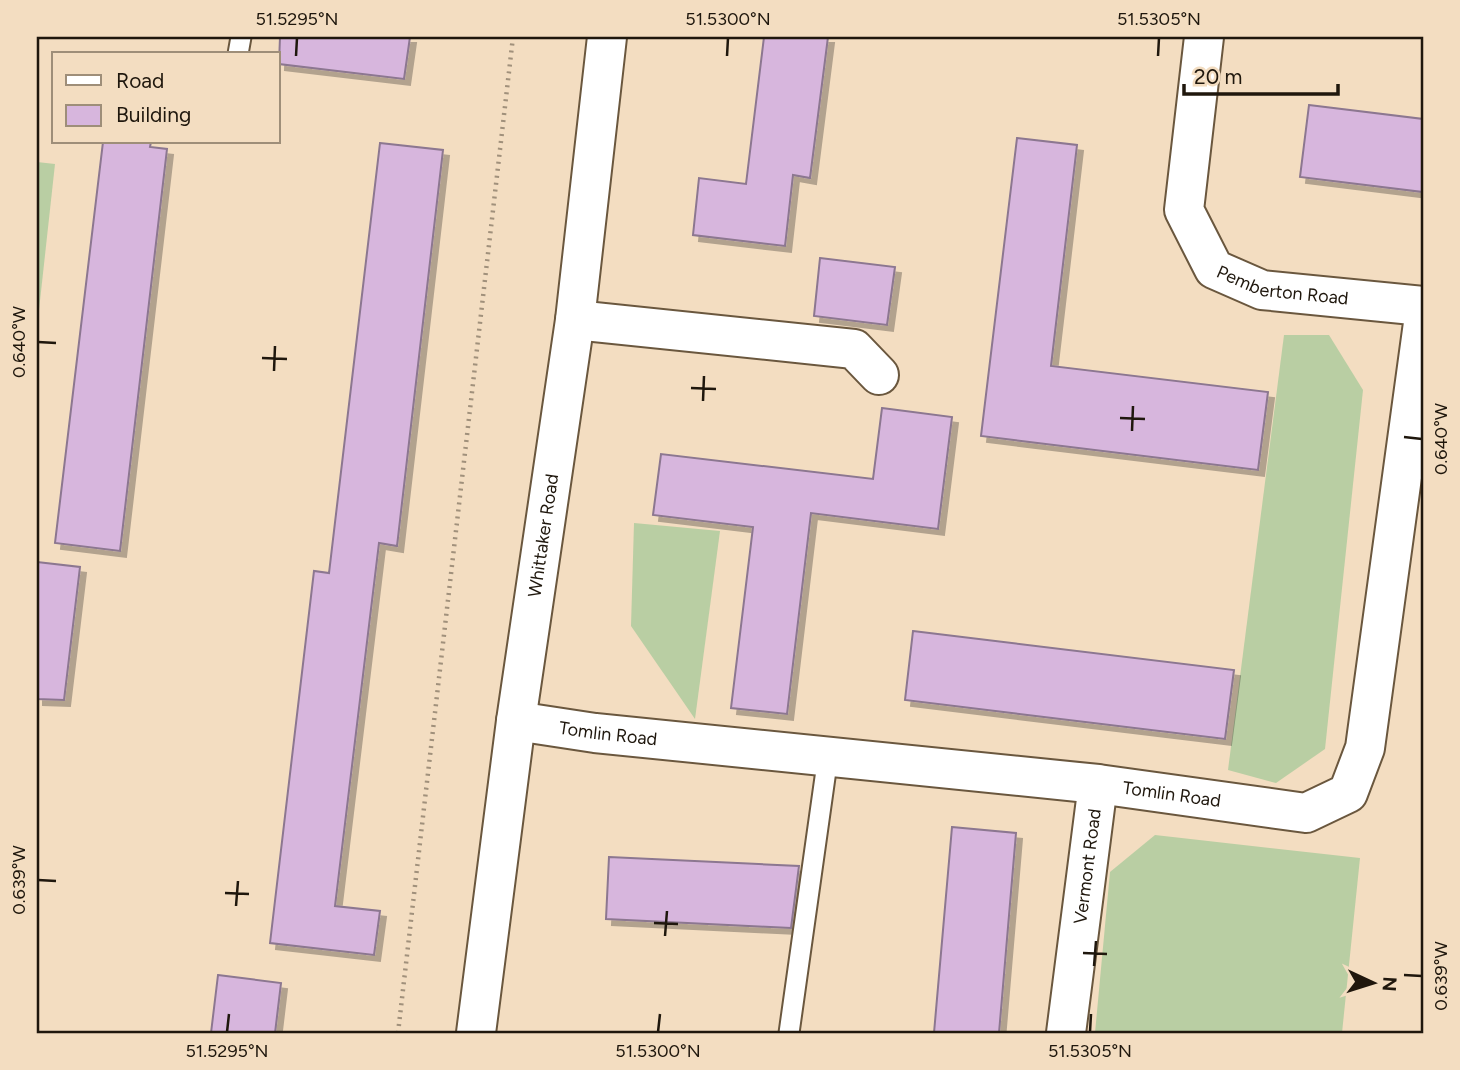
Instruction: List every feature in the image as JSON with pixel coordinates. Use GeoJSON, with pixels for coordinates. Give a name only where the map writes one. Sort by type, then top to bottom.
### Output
{"type":"FeatureCollection","features":[{"type":"Feature","properties":{"kind":"street","name":"Whittaker Road"},"geometry":{"type":"LineString","coordinates":[[476,1033],[516,720],[575,320],[607,37]]}},
{"type":"Feature","properties":{"kind":"street","name":"Pemberton Road"},"geometry":{"type":"LineString","coordinates":[[1204,37],[1184,210],[1213,269],[1262,290],[1423,306]]}},
{"type":"Feature","properties":{"kind":"street"},"geometry":{"type":"LineString","coordinates":[[575,320],[854,349],[878,375]]}},
{"type":"Feature","properties":{"kind":"street","name":"Tomlin Road"},"geometry":{"type":"LineString","coordinates":[[516,720],[595,733],[1098,784],[1306,813],[1348,793],[1365,748],[1423,323]]}},
{"type":"Feature","properties":{"kind":"street","name":"Vermont Road"},"geometry":{"type":"LineString","coordinates":[[1066,1033],[1098,784]]}},
{"type":"Feature","properties":{"kind":"lane"},"geometry":{"type":"LineString","coordinates":[[789,1033],[828,756]]}},
{"type":"Feature","properties":{"kind":"path"},"geometry":{"type":"LineString","coordinates":[[398,1033],[513,37]]}},
{"type":"Feature","properties":{"kind":"green space"},"geometry":{"type":"Polygon","coordinates":[[[37,162],[55,164],[37,328],[37,162]]]}},
{"type":"Feature","properties":{"kind":"green space"},"geometry":{"type":"Polygon","coordinates":[[[1284,335],[1329,335],[1363,390],[1325,749],[1276,783],[1228,770],[1284,335]]]}},
{"type":"Feature","properties":{"kind":"green space"},"geometry":{"type":"Polygon","coordinates":[[[634,523],[720,531],[695,719],[631,626],[634,523]]]}},
{"type":"Feature","properties":{"kind":"green space"},"geometry":{"type":"Polygon","coordinates":[[[1155,835],[1360,858],[1342,1033],[1095,1033],[1110,872],[1155,835]]]}},
{"type":"Feature","properties":{"kind":"building"},"geometry":{"type":"Polygon","coordinates":[[[280,37],[410,37],[404,79],[280,64],[280,37]]]}},
{"type":"Feature","properties":{"kind":"building"},"geometry":{"type":"Polygon","coordinates":[[[764,37],[828,37],[810,178],[793,175],[785,246],[693,235],[699,178],[746,184],[764,37]]]}},
{"type":"Feature","properties":{"kind":"building"},"geometry":{"type":"Polygon","coordinates":[[[1309,105],[1423,119],[1423,192],[1300,177],[1309,105]]]}},
{"type":"Feature","properties":{"kind":"building"},"geometry":{"type":"Polygon","coordinates":[[[1017,138],[1077,145],[1051,366],[1268,392],[1258,470],[981,436],[1017,138]]]}},
{"type":"Feature","properties":{"kind":"building"},"geometry":{"type":"Polygon","coordinates":[[[380,143],[443,150],[397,546],[379,543],[335,906],[380,911],[374,955],[270,943],[314,571],[329,573],[380,143]]]}},
{"type":"Feature","properties":{"kind":"building"},"geometry":{"type":"Polygon","coordinates":[[[103,144],[151,144],[150,147],[167,149],[120,551],[55,543],[103,144]]]}},
{"type":"Feature","properties":{"kind":"building"},"geometry":{"type":"Polygon","coordinates":[[[820,258],[895,267],[887,325],[814,316],[820,258]]]}},
{"type":"Feature","properties":{"kind":"building"},"geometry":{"type":"Polygon","coordinates":[[[882,408],[952,417],[938,529],[811,513],[787,714],[731,708],[753,527],[653,515],[661,454],[873,479],[882,408]]]}},
{"type":"Feature","properties":{"kind":"building"},"geometry":{"type":"Polygon","coordinates":[[[37,562],[80,567],[64,700],[37,699],[37,562]]]}},
{"type":"Feature","properties":{"kind":"building"},"geometry":{"type":"Polygon","coordinates":[[[913,631],[1234,670],[1225,739],[905,700],[913,631]]]}},
{"type":"Feature","properties":{"kind":"building"},"geometry":{"type":"Polygon","coordinates":[[[952,827],[1016,833],[999,1033],[934,1033],[952,827]]]}},
{"type":"Feature","properties":{"kind":"building"},"geometry":{"type":"Polygon","coordinates":[[[609,857],[799,866],[791,928],[606,919],[609,857]]]}},
{"type":"Feature","properties":{"kind":"building"},"geometry":{"type":"Polygon","coordinates":[[[218,975],[281,983],[275,1033],[211,1033],[218,975]]]}}]}
